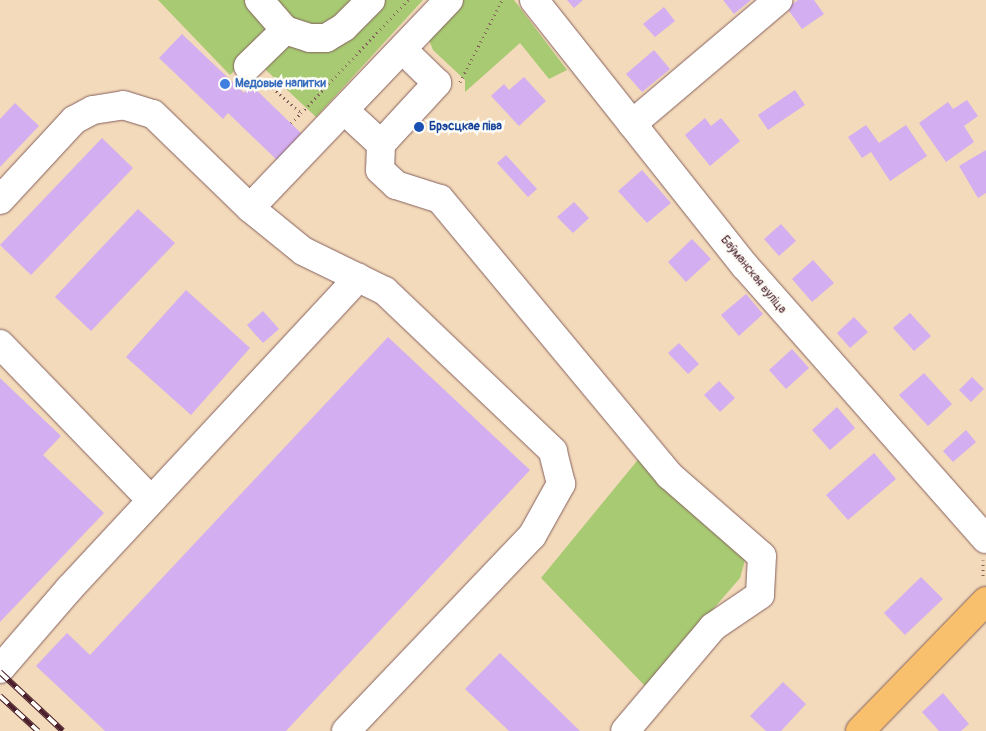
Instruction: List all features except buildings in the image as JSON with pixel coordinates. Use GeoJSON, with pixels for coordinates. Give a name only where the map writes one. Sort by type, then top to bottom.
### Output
{"type":"FeatureCollection","features":[{"type":"Feature","properties":{"kind":"main road"},"geometry":{"type":"LineString","coordinates":[[860,731],[986,601]]}},
{"type":"Feature","properties":{"kind":"street"},"geometry":{"type":"LineString","coordinates":[[259,0],[284,30],[310,38],[326,38],[344,27],[372,0]]}},
{"type":"Feature","properties":{"kind":"street"},"geometry":{"type":"LineString","coordinates":[[250,208],[449,0]]}},
{"type":"Feature","properties":{"kind":"street","name":"Баўманская вуліца"},"geometry":{"type":"LineString","coordinates":[[534,0],[793,323],[986,539]]}},
{"type":"Feature","properties":{"kind":"street"},"geometry":{"type":"LineString","coordinates":[[632,124],[778,0]]}},
{"type":"Feature","properties":{"kind":"street"},"geometry":{"type":"LineString","coordinates":[[248,66],[284,30]]}},
{"type":"Feature","properties":{"kind":"street"},"geometry":{"type":"LineString","coordinates":[[403,50],[437,83],[381,144],[380,170],[396,185],[440,199],[669,475],[762,556],[760,595],[713,627],[625,731]]}},
{"type":"Feature","properties":{"kind":"street"},"geometry":{"type":"LineString","coordinates":[[0,200],[74,120],[93,110],[124,105],[154,114],[250,208],[303,251],[385,291],[553,451],[561,484],[532,536],[346,731]]}},
{"type":"Feature","properties":{"kind":"street"},"geometry":{"type":"LineString","coordinates":[[344,110],[381,144]]}},
{"type":"Feature","properties":{"kind":"street"},"geometry":{"type":"LineString","coordinates":[[0,669],[151,500],[358,278]]}},
{"type":"Feature","properties":{"kind":"street"},"geometry":{"type":"LineString","coordinates":[[0,344],[151,500]]}},
{"type":"Feature","properties":{"kind":"path"},"geometry":{"type":"LineString","coordinates":[[291,123],[408,0]]}},
{"type":"Feature","properties":{"kind":"path"},"geometry":{"type":"LineString","coordinates":[[458,86],[502,0]]}},
{"type":"Feature","properties":{"kind":"path"},"geometry":{"type":"LineString","coordinates":[[248,66],[301,113]]}},
{"type":"Feature","properties":{"kind":"green space"},"geometry":{"type":"Polygon","coordinates":[[[158,0],[364,0],[346,18],[322,31],[289,24],[270,8],[261,15],[291,42],[323,46],[344,33],[379,0],[423,0],[316,117],[250,55],[230,75],[158,0]]]}},
{"type":"Feature","properties":{"kind":"green space"},"geometry":{"type":"Polygon","coordinates":[[[460,0],[514,0],[567,70],[549,79],[520,43],[465,92],[465,80],[433,50],[429,40],[460,0]]]}},
{"type":"Feature","properties":{"kind":"green space"},"geometry":{"type":"Polygon","coordinates":[[[641,456],[746,557],[740,578],[646,687],[541,578],[641,456]]]}},
{"type":"Feature","properties":{"kind":"railway"},"geometry":{"type":"LineString","coordinates":[[0,672],[63,731]]}},
{"type":"Feature","properties":{"kind":"railway"},"geometry":{"type":"LineString","coordinates":[[0,696],[38,731]]}},
{"type":"Feature","properties":{"kind":"place","name":"Медовые напитки"},"geometry":{"type":"Point","coordinates":[225,84]}},
{"type":"Feature","properties":{"kind":"place","name":"Брэсцкае піва"},"geometry":{"type":"Point","coordinates":[419,127]}}]}
